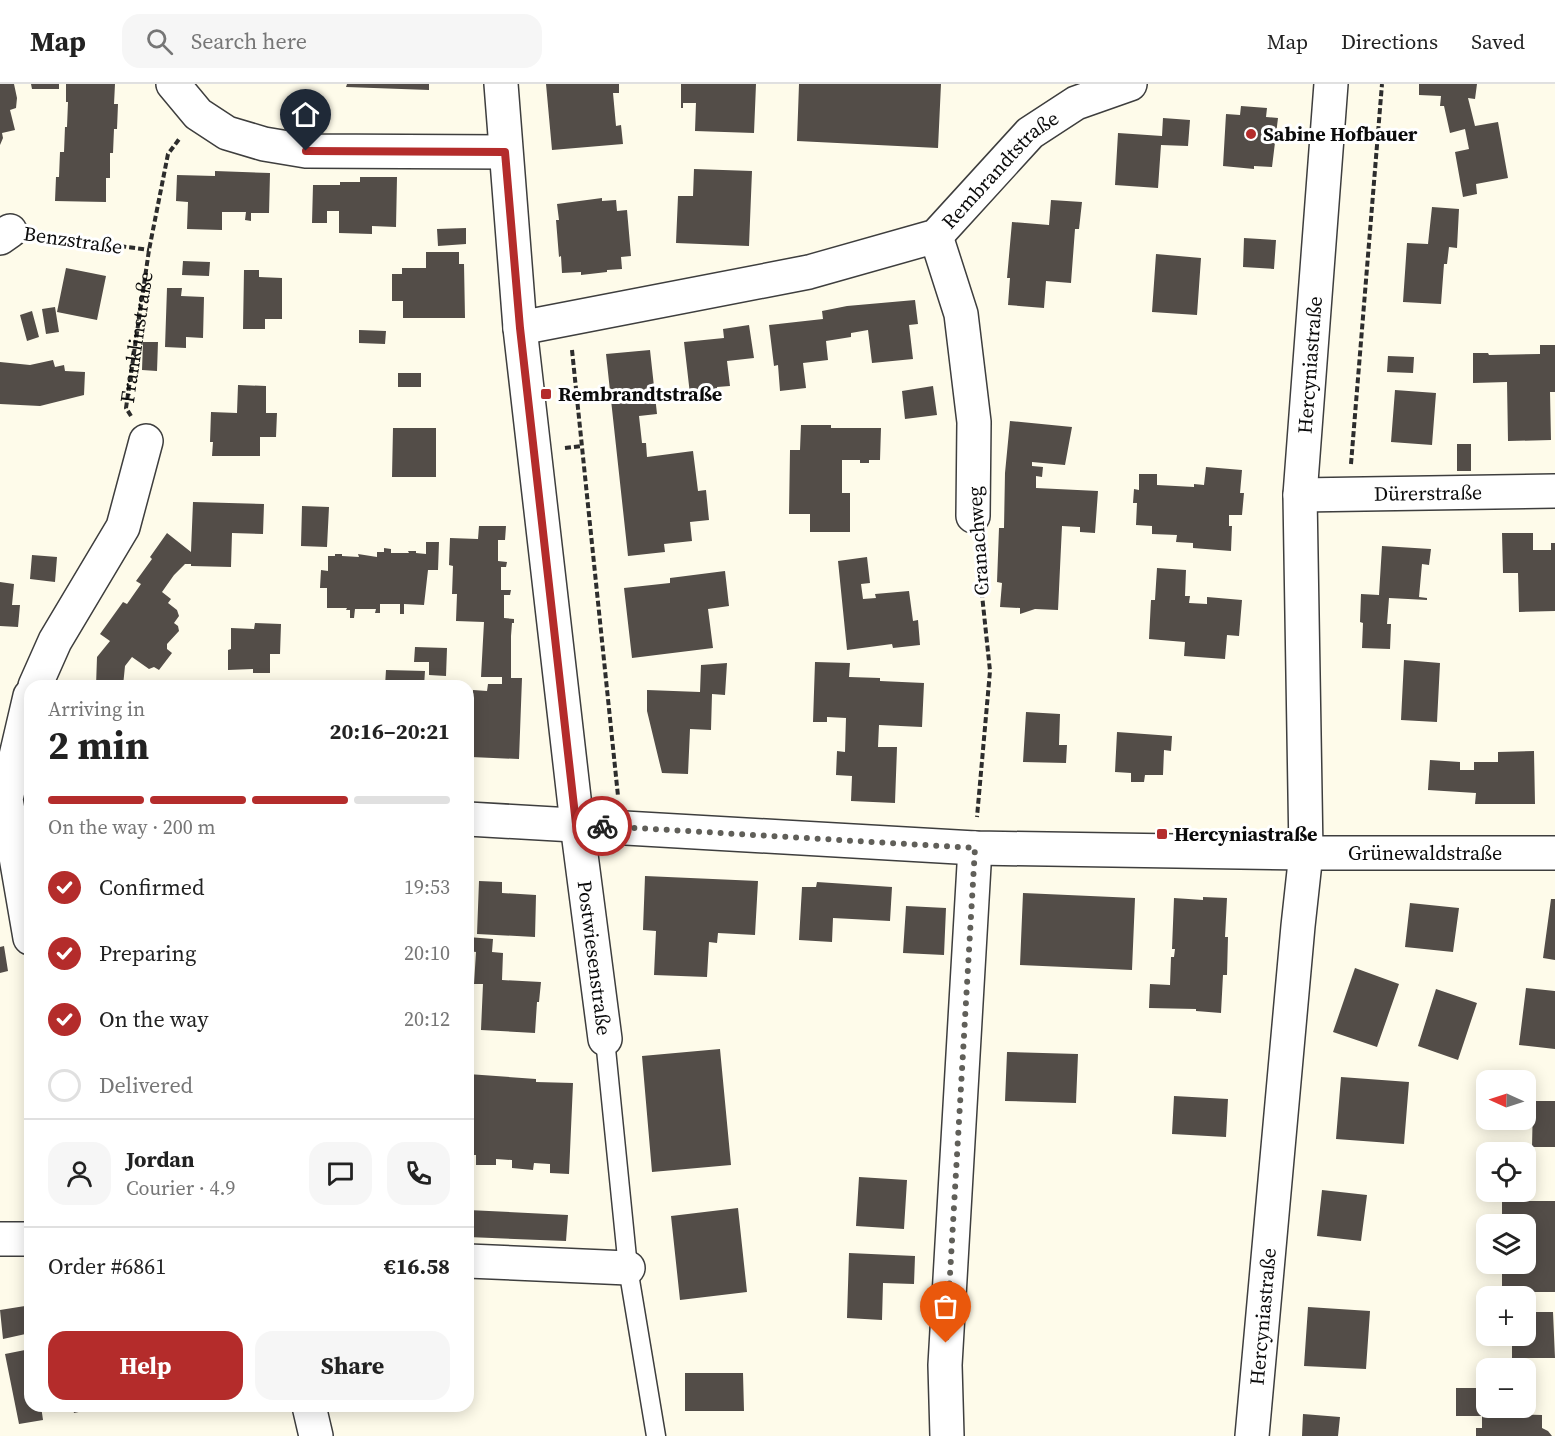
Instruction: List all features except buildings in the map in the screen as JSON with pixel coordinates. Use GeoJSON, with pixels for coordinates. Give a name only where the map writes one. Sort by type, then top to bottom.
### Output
{"type":"FeatureCollection","features":[{"type":"Feature","properties":{"kind":"street"},"geometry":{"type":"LineString","coordinates":[[173,84],[198,114],[227,133],[264,144],[306,151],[505,152]]}},
{"type":"Feature","properties":{"kind":"street","name":"Postwiesenstraße"},"geometry":{"type":"LineString","coordinates":[[501,84],[520,328],[576,824],[605,1039]]}},
{"type":"Feature","properties":{"kind":"street","name":"Rembrandtstraße"},"geometry":{"type":"LineString","coordinates":[[520,328],[809,272],[936,236],[1030,133],[1076,103],[1130,84]]}},
{"type":"Feature","properties":{"kind":"street","name":"Hercyniastraße"},"geometry":{"type":"LineString","coordinates":[[1252,1436],[1306,853],[1300,495],[1331,84]]}},
{"type":"Feature","properties":{"kind":"street","name":"Cranachweg"},"geometry":{"type":"LineString","coordinates":[[936,236],[961,314],[974,422],[973,516]]}},
{"type":"Feature","properties":{"kind":"street"},"geometry":{"type":"LineString","coordinates":[[38,680],[55,640],[123,527],[146,441]]}},
{"type":"Feature","properties":{"kind":"street","name":"Dürerstraße"},"geometry":{"type":"LineString","coordinates":[[1300,495],[1555,491]]}},
{"type":"Feature","properties":{"kind":"street"},"geometry":{"type":"LineString","coordinates":[[24,730],[12,799],[24,892]]}},
{"type":"Feature","properties":{"kind":"street","name":"Grünewaldstraße"},"geometry":{"type":"LineString","coordinates":[[474,819],[975,848],[1306,853],[1555,853]]}},
{"type":"Feature","properties":{"kind":"street"},"geometry":{"type":"LineString","coordinates":[[947,1436],[945,1365],[975,848]]}},
{"type":"Feature","properties":{"kind":"street"},"geometry":{"type":"LineString","coordinates":[[0,1239],[24,1239]]}},
{"type":"Feature","properties":{"kind":"street"},"geometry":{"type":"LineString","coordinates":[[474,1261],[628,1268]]}},
{"type":"Feature","properties":{"kind":"street"},"geometry":{"type":"LineString","coordinates":[[310,1412],[316,1436]]}},
{"type":"Feature","properties":{"kind":"lane","name":"Postwiesenstraße"},"geometry":{"type":"LineString","coordinates":[[605,1039],[628,1268],[656,1436]]}},
{"type":"Feature","properties":{"kind":"path"},"geometry":{"type":"LineString","coordinates":[[1349,495],[1382,84]]}},
{"type":"Feature","properties":{"kind":"path","name":"Franklinstraße"},"geometry":{"type":"LineString","coordinates":[[146,441],[126,408],[149,250],[168,154],[198,114]]}},
{"type":"Feature","properties":{"kind":"path","name":"Benzstraße"},"geometry":{"type":"LineString","coordinates":[[5,235],[149,250]]}},
{"type":"Feature","properties":{"kind":"path"},"geometry":{"type":"LineString","coordinates":[[569,318],[621,827]]}},
{"type":"Feature","properties":{"kind":"path","name":"Cranachweg"},"geometry":{"type":"LineString","coordinates":[[973,516],[990,671],[975,848]]}},
{"type":"Feature","properties":{"kind":"way so far"},"geometry":{"type":"LineString","coordinates":[[602,826],[975,848],[946,1343]]}},
{"type":"Feature","properties":{"kind":"place","name":"Sabine Hofbauer"},"geometry":{"type":"Point","coordinates":[1251,134]}},
{"type":"Feature","properties":{"kind":"place","name":"Rembrandtstraße"},"geometry":{"type":"Point","coordinates":[546,394]}},
{"type":"Feature","properties":{"kind":"place","name":"Hercyniastraße"},"geometry":{"type":"Point","coordinates":[1162,834]}},
{"type":"Feature","properties":{"kind":"route"},"geometry":{"type":"LineString","coordinates":[[306,151],[505,152],[520,328],[576,824],[602,826]]}}]}
